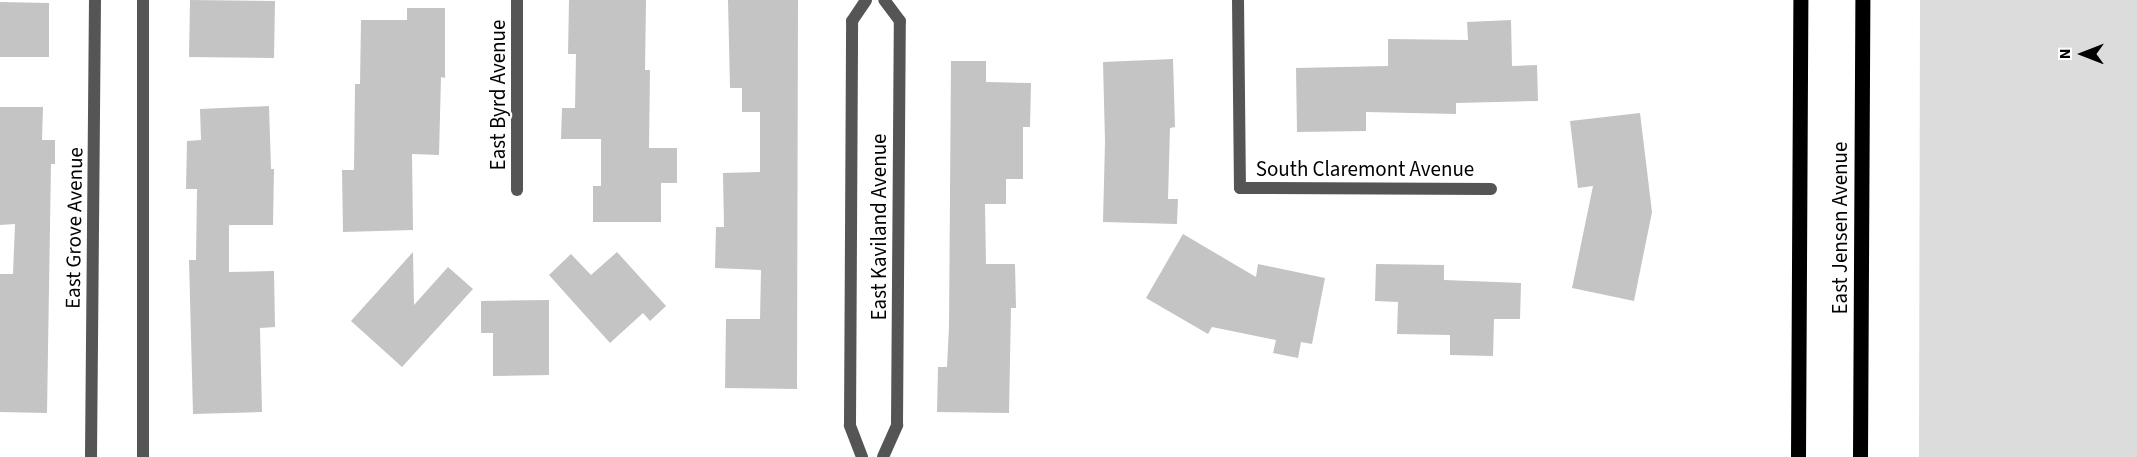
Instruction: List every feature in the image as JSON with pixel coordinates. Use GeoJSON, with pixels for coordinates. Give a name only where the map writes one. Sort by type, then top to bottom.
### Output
{"type":"FeatureCollection","features":[{"type":"Feature","properties":{"kind":"main road","name":"East Jensen Avenue"},"geometry":{"type":"LineString","coordinates":[[1798,457],[1800,0]]}},
{"type":"Feature","properties":{"kind":"main road","name":"East Jensen Avenue"},"geometry":{"type":"LineString","coordinates":[[1860,457],[1862,0]]}},
{"type":"Feature","properties":{"kind":"street","name":"East Grove Avenue"},"geometry":{"type":"LineString","coordinates":[[91,457],[95,0]]}},
{"type":"Feature","properties":{"kind":"street"},"geometry":{"type":"LineString","coordinates":[[143,0],[143,457]]}},
{"type":"Feature","properties":{"kind":"street","name":"East Byrd Avenue"},"geometry":{"type":"LineString","coordinates":[[517,0],[517,190]]}},
{"type":"Feature","properties":{"kind":"street","name":"East Kaviland Avenue"},"geometry":{"type":"LineString","coordinates":[[862,457],[850,425],[852,21],[866,0]]}},
{"type":"Feature","properties":{"kind":"street","name":"East Kaviland Avenue"},"geometry":{"type":"LineString","coordinates":[[883,457],[897,425],[900,33],[900,21],[884,0]]}},
{"type":"Feature","properties":{"kind":"street","name":"South Claremont Avenue"},"geometry":{"type":"LineString","coordinates":[[1238,0],[1240,188],[1491,189]]}},
{"type":"Feature","properties":{"kind":"shaded area"},"geometry":{"type":"Polygon","coordinates":[[[1920,0],[2137,0],[2137,457],[1919,457],[1920,0]]]}},
{"type":"Feature","properties":{"kind":"building"},"geometry":{"type":"Polygon","coordinates":[[[190,0],[275,1],[274,58],[189,57],[190,0]]]}},
{"type":"Feature","properties":{"kind":"building"},"geometry":{"type":"Polygon","coordinates":[[[569,0],[646,0],[645,70],[650,70],[649,148],[677,148],[677,183],[661,183],[661,222],[593,222],[593,186],[601,186],[601,139],[561,139],[562,108],[575,108],[576,54],[568,54],[569,0]]]}},
{"type":"Feature","properties":{"kind":"building"},"geometry":{"type":"Polygon","coordinates":[[[728,0],[798,0],[797,389],[725,388],[726,319],[760,319],[761,270],[715,268],[716,227],[724,227],[723,173],[760,172],[760,112],[742,112],[742,88],[730,88],[728,0]]]}},
{"type":"Feature","properties":{"kind":"building"},"geometry":{"type":"Polygon","coordinates":[[[0,2],[49,3],[49,57],[0,57],[0,2]]]}},
{"type":"Feature","properties":{"kind":"building"},"geometry":{"type":"Polygon","coordinates":[[[407,8],[445,8],[445,78],[441,77],[439,155],[412,154],[413,230],[343,232],[342,170],[354,170],[355,84],[360,84],[361,20],[407,20],[407,8]]]}},
{"type":"Feature","properties":{"kind":"building"},"geometry":{"type":"Polygon","coordinates":[[[1511,20],[1512,66],[1537,65],[1538,101],[1456,103],[1456,114],[1366,112],[1366,131],[1297,132],[1296,68],[1388,66],[1388,39],[1468,40],[1467,22],[1511,20]]]}},
{"type":"Feature","properties":{"kind":"building"},"geometry":{"type":"Polygon","coordinates":[[[1173,59],[1175,127],[1170,128],[1168,199],[1178,199],[1177,224],[1103,222],[1105,142],[1103,62],[1173,59]]]}},
{"type":"Feature","properties":{"kind":"building"},"geometry":{"type":"Polygon","coordinates":[[[951,61],[986,61],[986,82],[1031,83],[1030,127],[1023,127],[1023,179],[1006,179],[1006,204],[985,204],[986,264],[1015,264],[1016,308],[1011,308],[1009,413],[937,412],[938,367],[947,367],[949,326],[951,61]]]}},
{"type":"Feature","properties":{"kind":"building"},"geometry":{"type":"Polygon","coordinates":[[[269,106],[271,169],[274,169],[273,225],[229,225],[229,272],[274,271],[275,327],[260,328],[262,412],[193,414],[189,260],[196,260],[197,189],[186,189],[187,141],[201,140],[200,109],[269,106]]]}},
{"type":"Feature","properties":{"kind":"building"},"geometry":{"type":"Polygon","coordinates":[[[0,107],[43,107],[42,140],[55,140],[55,164],[51,164],[47,413],[0,412],[0,274],[13,274],[15,224],[0,225],[0,107]]]}},
{"type":"Feature","properties":{"kind":"building"},"geometry":{"type":"Polygon","coordinates":[[[1640,113],[1652,212],[1634,301],[1572,288],[1593,186],[1578,188],[1570,121],[1640,113]]]}},
{"type":"Feature","properties":{"kind":"building"},"geometry":{"type":"Polygon","coordinates":[[[1183,234],[1256,277],[1258,264],[1325,278],[1312,344],[1301,342],[1298,358],[1273,353],[1276,340],[1212,327],[1208,334],[1146,298],[1183,234]]]}},
{"type":"Feature","properties":{"kind":"building"},"geometry":{"type":"Polygon","coordinates":[[[413,252],[414,305],[448,267],[473,289],[402,367],[351,321],[413,252]]]}},
{"type":"Feature","properties":{"kind":"building"},"geometry":{"type":"Polygon","coordinates":[[[617,252],[666,306],[650,321],[643,313],[610,343],[549,275],[571,254],[591,275],[617,252]]]}},
{"type":"Feature","properties":{"kind":"building"},"geometry":{"type":"Polygon","coordinates":[[[1376,264],[1444,265],[1444,280],[1521,283],[1520,319],[1494,319],[1493,356],[1450,355],[1450,335],[1397,334],[1398,302],[1375,301],[1376,264]]]}},
{"type":"Feature","properties":{"kind":"building"},"geometry":{"type":"Polygon","coordinates":[[[549,300],[549,375],[493,376],[493,333],[481,333],[481,301],[549,300]]]}}]}
